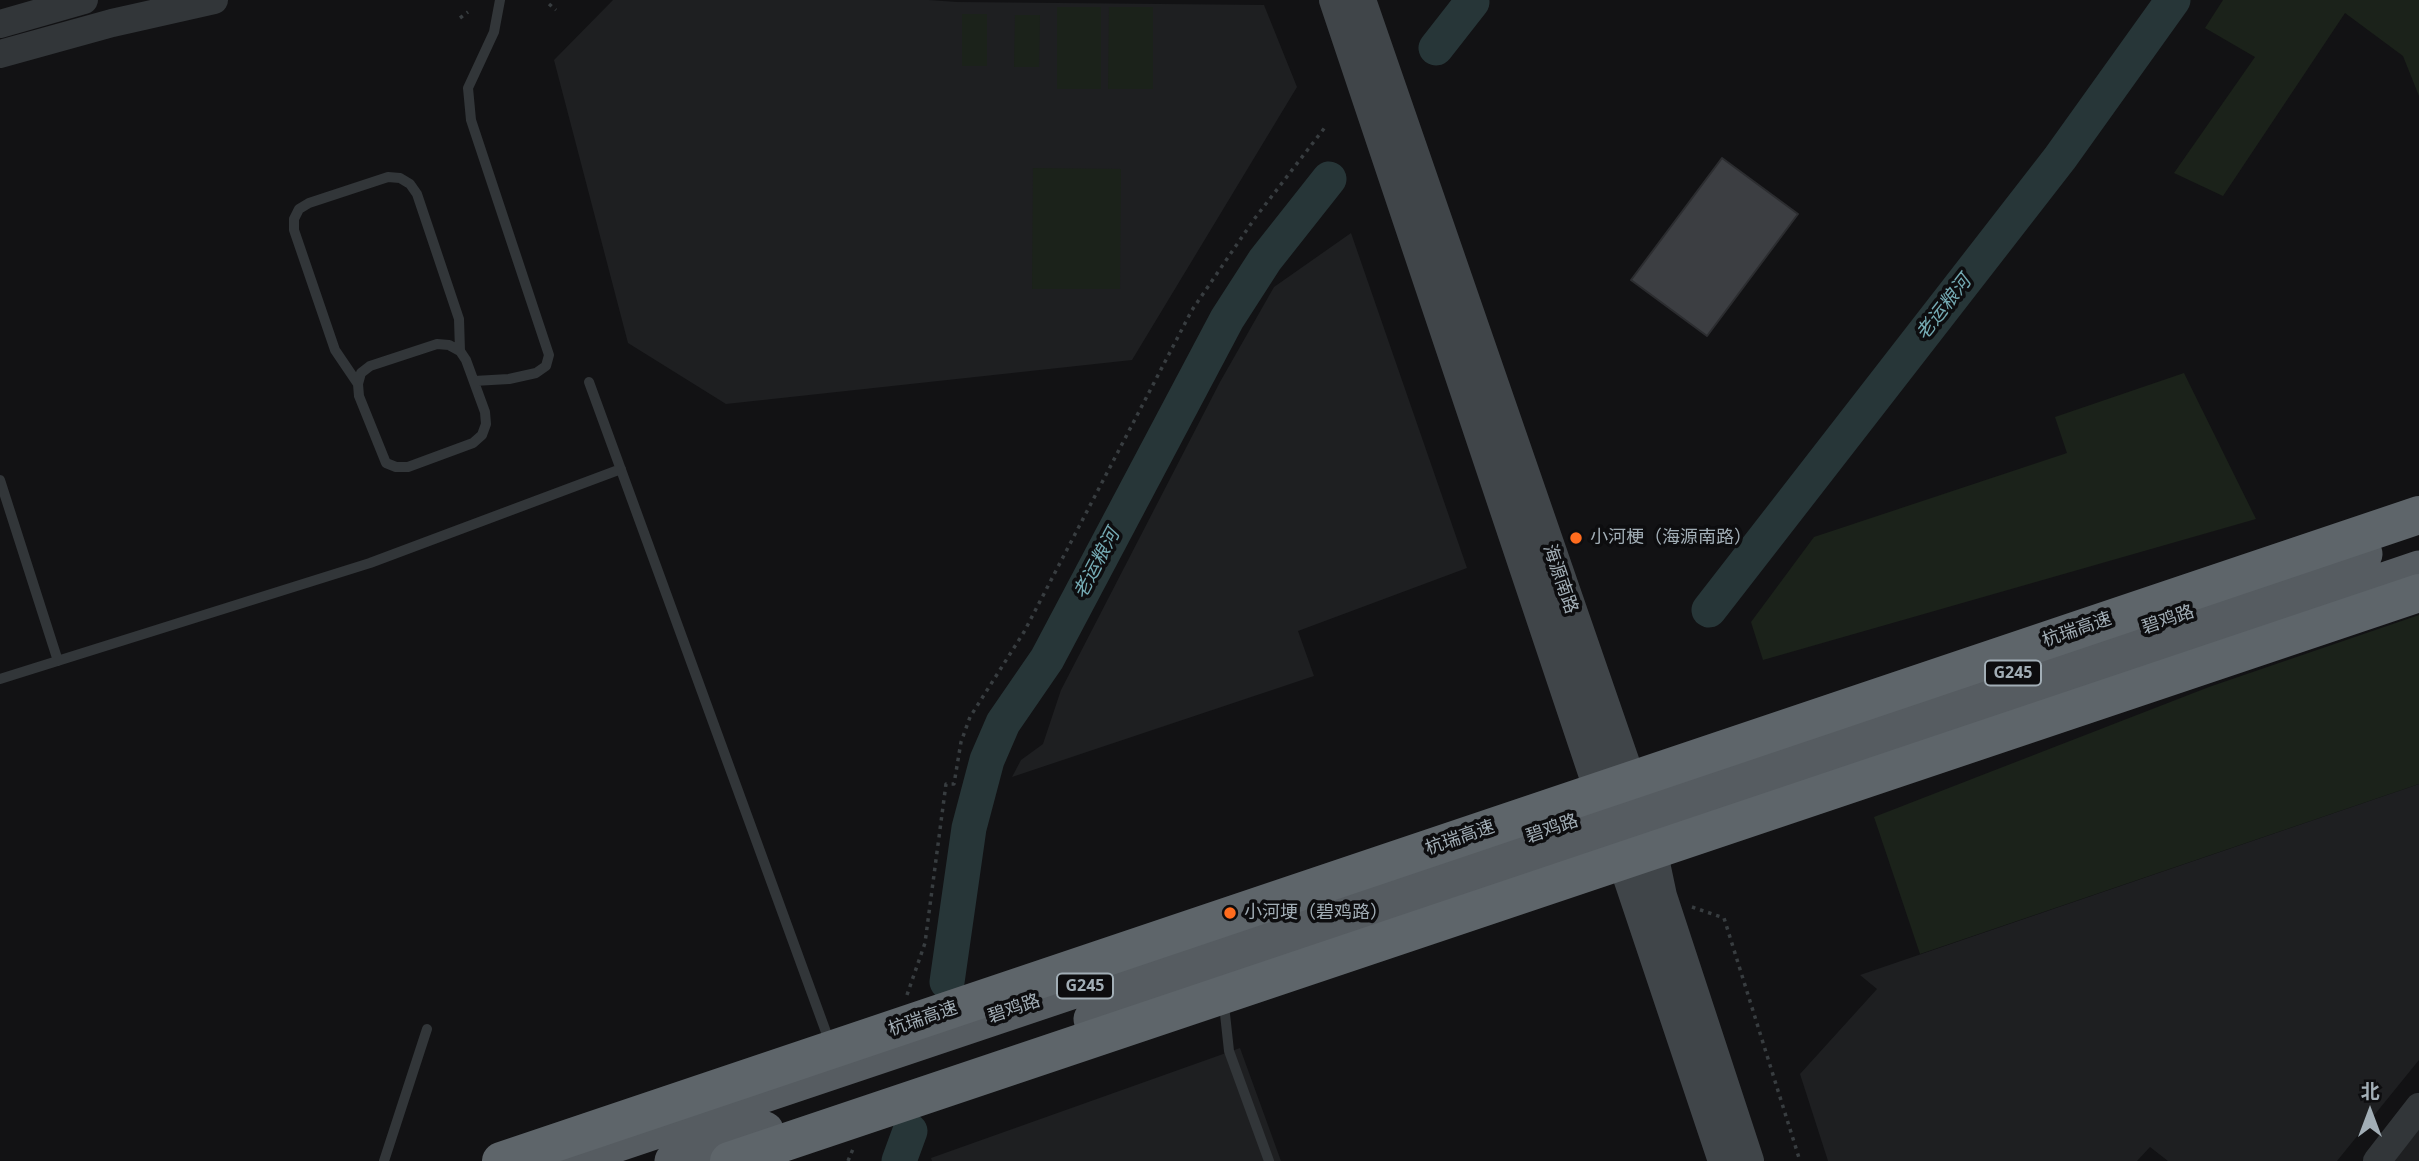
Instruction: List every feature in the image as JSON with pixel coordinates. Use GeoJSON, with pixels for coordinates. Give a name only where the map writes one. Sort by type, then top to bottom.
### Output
{"type":"FeatureCollection","features":[{"type":"Feature","properties":{"kind":"highway","name":"杭瑞高速"},"geometry":{"type":"LineString","coordinates":[[501,1161],[2419,515]]}},
{"type":"Feature","properties":{"kind":"highway","name":"碧鸡路"},"geometry":{"type":"LineString","coordinates":[[673,1161],[1212,978],[1627,821],[2419,535]]}},
{"type":"Feature","properties":{"kind":"highway","name":"碧鸡路"},"geometry":{"type":"LineString","coordinates":[[565,1161],[839,1068],[2419,569]]}},
{"type":"Feature","properties":{"kind":"highway"},"geometry":{"type":"LineString","coordinates":[[729,1161],[2419,593]]}},
{"type":"Feature","properties":{"kind":"highway"},"geometry":{"type":"LineString","coordinates":[[746,1161],[876,1111]]}},
{"type":"Feature","properties":{"kind":"main road","name":"海源南路"},"geometry":{"type":"LineString","coordinates":[[1335,0],[1627,821],[1661,897],[1748,1161]]}},
{"type":"Feature","properties":{"kind":"main road","name":"海源南路"},"geometry":{"type":"LineString","coordinates":[[1360,0],[1627,821],[1724,1161]]}},
{"type":"Feature","properties":{"kind":"street"},"geometry":{"type":"LineString","coordinates":[[0,24],[84,0]]}},
{"type":"Feature","properties":{"kind":"street"},"geometry":{"type":"LineString","coordinates":[[0,54],[112,23],[214,0]]}},
{"type":"Feature","properties":{"kind":"street"},"geometry":{"type":"LineString","coordinates":[[2377,1161],[2419,1107]]}},
{"type":"Feature","properties":{"kind":"lane"},"geometry":{"type":"LineString","coordinates":[[474,381],[509,379],[536,373],[546,366],[550,355],[471,120],[468,88],[494,32],[500,0]]}},
{"type":"Feature","properties":{"kind":"lane"},"geometry":{"type":"LineString","coordinates":[[358,384],[335,350],[294,230],[294,219],[299,209],[309,203],[374,181],[388,177],[400,178],[410,184],[417,194],[459,319],[460,351]]}},
{"type":"Feature","properties":{"kind":"lane"},"geometry":{"type":"LineString","coordinates":[[437,344],[449,345],[460,351],[474,381],[485,412],[486,424],[482,435],[473,443],[408,467],[386,463],[359,396],[361,373],[370,366],[437,344]]}},
{"type":"Feature","properties":{"kind":"lane"},"geometry":{"type":"LineString","coordinates":[[589,382],[839,1068]]}},
{"type":"Feature","properties":{"kind":"lane"},"geometry":{"type":"LineString","coordinates":[[0,679],[370,563],[621,469]]}},
{"type":"Feature","properties":{"kind":"lane"},"geometry":{"type":"LineString","coordinates":[[0,480],[58,662]]}},
{"type":"Feature","properties":{"kind":"lane"},"geometry":{"type":"LineString","coordinates":[[1212,978],[1225,1014],[1229,1051],[1269,1161]]}},
{"type":"Feature","properties":{"kind":"lane"},"geometry":{"type":"LineString","coordinates":[[384,1161],[427,1029]]}},
{"type":"Feature","properties":{"kind":"path"},"geometry":{"type":"LineString","coordinates":[[550,4],[556,10]]}},
{"type":"Feature","properties":{"kind":"path"},"geometry":{"type":"LineString","coordinates":[[460,18],[468,12]]}},
{"type":"Feature","properties":{"kind":"path"},"geometry":{"type":"LineString","coordinates":[[904,1004],[925,943],[946,784],[954,785],[961,743],[970,717],[1024,632],[1192,310],[1255,218],[1326,126]]}},
{"type":"Feature","properties":{"kind":"path"},"geometry":{"type":"LineString","coordinates":[[1661,897],[1724,918],[1800,1161]]}},
{"type":"Feature","properties":{"kind":"shaded area"},"geometry":{"type":"Polygon","coordinates":[[[613,0],[929,0],[1264,5],[1297,87],[1132,360],[726,404],[628,343],[554,60],[613,0]]]}},
{"type":"Feature","properties":{"kind":"shaded area"},"geometry":{"type":"Polygon","coordinates":[[[2223,0],[2419,0],[2419,96],[2403,56],[2345,13],[2223,196],[2174,173],[2255,57],[2205,28],[2223,0]]]}},
{"type":"Feature","properties":{"kind":"shaded area"},"geometry":{"type":"Polygon","coordinates":[[[1057,7],[1101,7],[1101,89],[1057,89],[1057,7]]]}},
{"type":"Feature","properties":{"kind":"shaded area"},"geometry":{"type":"Polygon","coordinates":[[[1109,7],[1153,7],[1153,89],[1108,89],[1109,7]]]}},
{"type":"Feature","properties":{"kind":"shaded area"},"geometry":{"type":"Polygon","coordinates":[[[962,14],[987,14],[987,66],[962,66],[962,14]]]}},
{"type":"Feature","properties":{"kind":"shaded area"},"geometry":{"type":"Polygon","coordinates":[[[1015,15],[1040,15],[1039,67],[1014,67],[1015,15]]]}},
{"type":"Feature","properties":{"kind":"shaded area"},"geometry":{"type":"Polygon","coordinates":[[[1033,168],[1121,169],[1120,289],[1032,289],[1033,168]]]}},
{"type":"Feature","properties":{"kind":"shaded area"},"geometry":{"type":"Polygon","coordinates":[[[1351,233],[1467,568],[1298,631],[1314,676],[1012,777],[1021,760],[1043,744],[1061,690],[1220,382],[1274,287],[1351,233]]]}},
{"type":"Feature","properties":{"kind":"shaded area"},"geometry":{"type":"Polygon","coordinates":[[[2184,373],[2256,519],[1763,660],[1751,622],[1814,537],[2067,453],[2055,417],[2184,373]]]}},
{"type":"Feature","properties":{"kind":"shaded area"},"geometry":{"type":"Polygon","coordinates":[[[2419,615],[2419,784],[1920,954],[1874,817],[2209,687],[2419,615]]]}},
{"type":"Feature","properties":{"kind":"shaded area"},"geometry":{"type":"Polygon","coordinates":[[[2419,784],[2419,1060],[2337,1161],[2168,1161],[2150,1147],[2137,1161],[1828,1161],[1800,1074],[1877,989],[1860,975],[2419,784]]]}},
{"type":"Feature","properties":{"kind":"shaded area"},"geometry":{"type":"Polygon","coordinates":[[[1240,1048],[1281,1161],[932,1161],[931,1158],[1240,1048]]]}},
{"type":"Feature","properties":{"kind":"shaded area"},"geometry":{"type":"Polygon","coordinates":[[[2419,1124],[2419,1161],[2390,1161],[2419,1124]]]}},
{"type":"Feature","properties":{"kind":"building"},"geometry":{"type":"Polygon","coordinates":[[[1722,158],[1798,214],[1707,336],[1631,280],[1722,158]]]}},
{"type":"Feature","properties":{"kind":"waterway","name":"老运粮河"},"geometry":{"type":"LineString","coordinates":[[1709,610],[2060,158],[2173,0]]}},
{"type":"Feature","properties":{"kind":"waterway","name":"老运粮河"},"geometry":{"type":"LineString","coordinates":[[1436,48],[1472,2]]}},
{"type":"Feature","properties":{"kind":"waterway","name":"老运粮河"},"geometry":{"type":"LineString","coordinates":[[947,982],[969,828],[987,760],[1003,723],[1047,659],[1227,319],[1265,260],[1329,179]]}},
{"type":"Feature","properties":{"kind":"waterway","name":"老运粮河"},"geometry":{"type":"LineString","coordinates":[[899,1161],[910,1131]]}},
{"type":"Feature","properties":{"kind":"place","name":"小河梗（海源南路）"},"geometry":{"type":"Point","coordinates":[1576,538]}},
{"type":"Feature","properties":{"kind":"place","name":"小河埂（碧鸡路）"},"geometry":{"type":"Point","coordinates":[1230,913]}}]}
